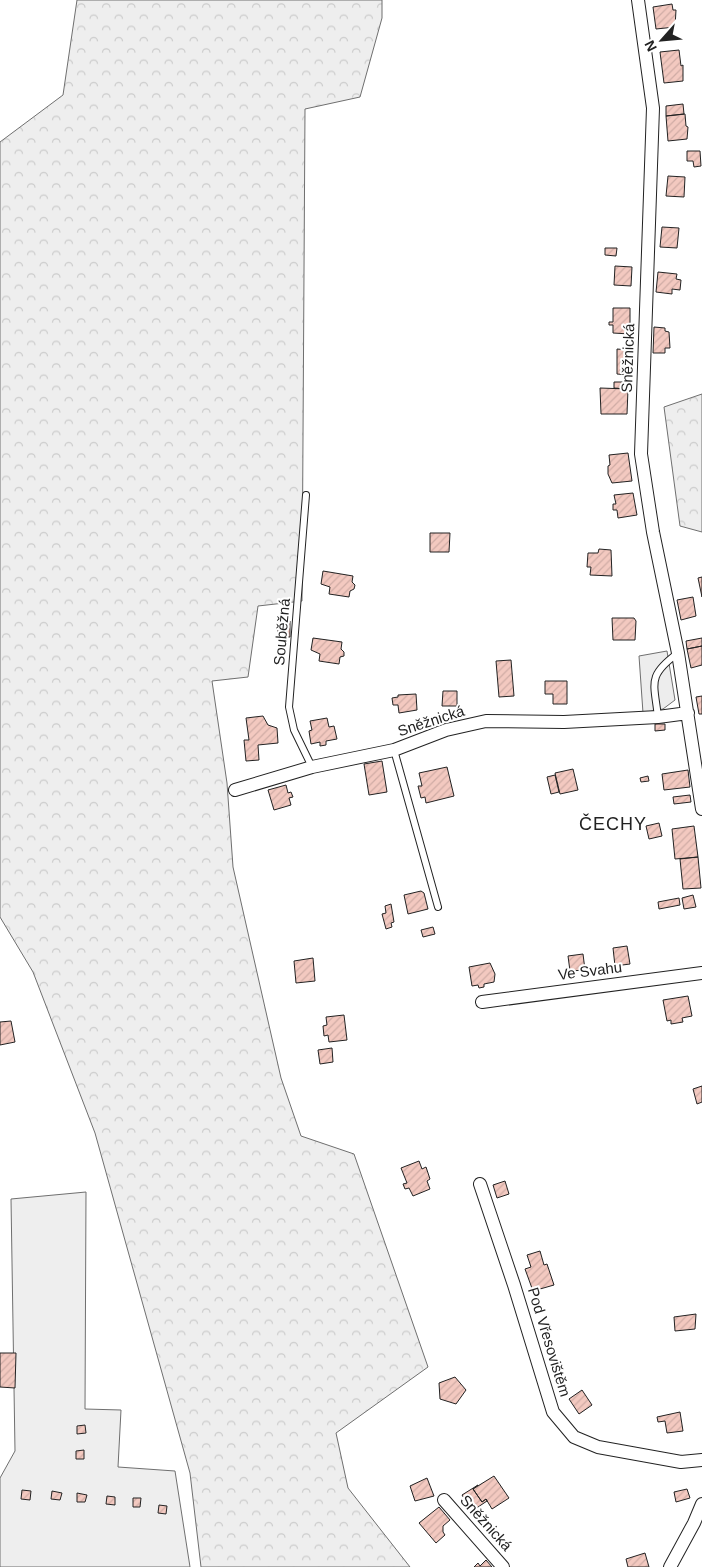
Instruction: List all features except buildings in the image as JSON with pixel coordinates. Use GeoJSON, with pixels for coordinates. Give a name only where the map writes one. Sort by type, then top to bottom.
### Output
{"type":"FeatureCollection","features":[{"type":"Feature","properties":{"kind":"street","name":"Sněžnická"},"geometry":{"type":"LineString","coordinates":[[638,0],[653,108],[641,454],[653,532],[678,653],[702,809]]}},
{"type":"Feature","properties":{"kind":"street","name":"Sněžnická"},"geometry":{"type":"LineString","coordinates":[[235,790],[312,767],[394,750],[446,730],[486,721],[564,722],[658,717],[688,713]]}},
{"type":"Feature","properties":{"kind":"street","name":"Ve Svahu"},"geometry":{"type":"LineString","coordinates":[[482,1002],[702,973]]}},
{"type":"Feature","properties":{"kind":"street","name":"Pod Vřesovištěm"},"geometry":{"type":"LineString","coordinates":[[480,1184],[553,1412],[574,1437],[598,1447],[681,1462],[702,1460]]}},
{"type":"Feature","properties":{"kind":"street","name":"Sněžnická"},"geometry":{"type":"LineString","coordinates":[[444,1500],[503,1567]]}},
{"type":"Feature","properties":{"kind":"street"},"geometry":{"type":"LineString","coordinates":[[670,1567],[702,1504]]}},
{"type":"Feature","properties":{"kind":"lane","name":"Souběžná"},"geometry":{"type":"LineString","coordinates":[[306,496],[289,707],[294,730],[312,767]]}},
{"type":"Feature","properties":{"kind":"lane"},"geometry":{"type":"LineString","coordinates":[[658,717],[654,679],[661,665],[678,653]]}},
{"type":"Feature","properties":{"kind":"lane","name":"Sněžnická"},"geometry":{"type":"LineString","coordinates":[[394,750],[438,907]]}},
{"type":"Feature","properties":{"kind":"green space"},"geometry":{"type":"Polygon","coordinates":[[[77,0],[382,0],[382,18],[360,97],[305,109],[302,601],[258,606],[248,677],[212,681],[227,783],[233,867],[281,1078],[301,1136],[354,1154],[428,1367],[336,1433],[348,1488],[410,1567],[201,1567],[190,1473],[95,1133],[33,972],[0,917],[0,142],[63,95],[77,0]]]}},
{"type":"Feature","properties":{"kind":"green space"},"geometry":{"type":"Polygon","coordinates":[[[702,394],[702,532],[680,526],[664,407],[702,394]]]}},
{"type":"Feature","properties":{"kind":"green space"},"geometry":{"type":"Polygon","coordinates":[[[86,1192],[85,1409],[121,1410],[118,1467],[175,1471],[190,1567],[0,1567],[0,1478],[15,1451],[11,1199],[86,1192]]]}},
{"type":"Feature","properties":{"kind":"shaded area"},"geometry":{"type":"Polygon","coordinates":[[[667,651],[675,700],[663,709],[643,713],[639,656],[667,651]]]}},
{"type":"Feature","properties":{"kind":"district","name":"ČECHY"},"geometry":{"type":"Point","coordinates":[613,824]}}]}
